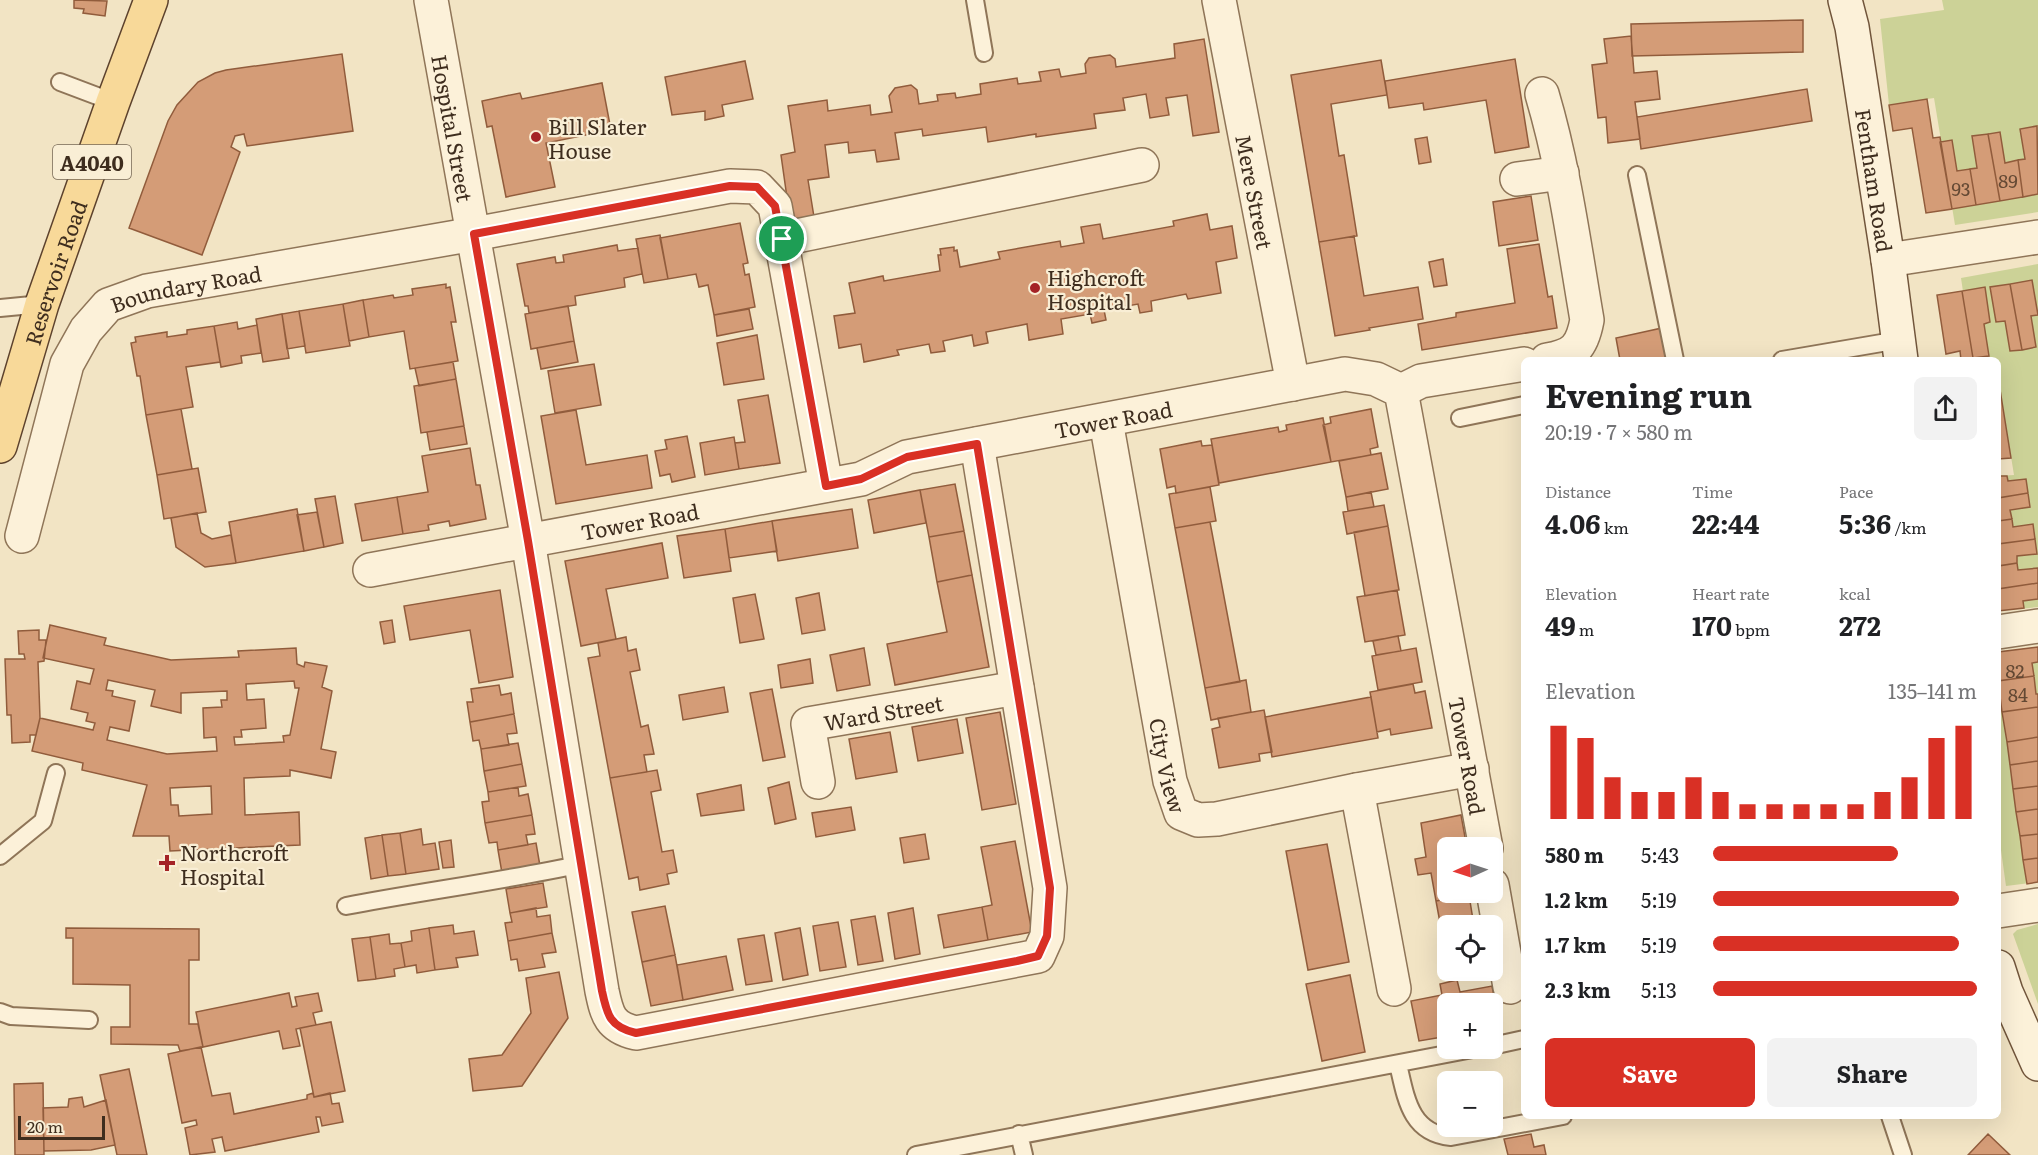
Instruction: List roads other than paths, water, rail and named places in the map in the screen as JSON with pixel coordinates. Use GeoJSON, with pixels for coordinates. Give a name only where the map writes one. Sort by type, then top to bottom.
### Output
{"type":"FeatureCollection","features":[{"type":"Feature","properties":{"kind":"main road","name":"Reservoir Road"},"geometry":{"type":"LineString","coordinates":[[0,446],[7,393],[42,304],[151,0]]}},
{"type":"Feature","properties":{"kind":"street","name":"Hospital Street"},"geometry":{"type":"LineString","coordinates":[[431,0],[528,541],[607,1012],[614,1023],[625,1030],[636,1033],[1038,956],[1047,936],[1050,888],[1017,688]]}},
{"type":"Feature","properties":{"kind":"street","name":"Mere Street"},"geometry":{"type":"LineString","coordinates":[[1220,0],[1293,384]]}},
{"type":"Feature","properties":{"kind":"street","name":"Fentham Road"},"geometry":{"type":"LineString","coordinates":[[1845,0],[1852,27],[1900,350]]}},
{"type":"Feature","properties":{"kind":"street"},"geometry":{"type":"LineString","coordinates":[[1542,94],[1555,137],[1587,320],[1584,334],[1577,348],[1563,357]]}},
{"type":"Feature","properties":{"kind":"street"},"geometry":{"type":"LineString","coordinates":[[782,239],[1142,165]]}},
{"type":"Feature","properties":{"kind":"street"},"geometry":{"type":"LineString","coordinates":[[1517,179],[1562,173]]}},
{"type":"Feature","properties":{"kind":"street","name":"Boundary Road"},"geometry":{"type":"LineString","coordinates":[[22,536],[67,364],[86,330],[108,305],[147,291],[474,234],[730,186],[757,187],[775,206],[826,486]]}},
{"type":"Feature","properties":{"kind":"street"},"geometry":{"type":"LineString","coordinates":[[1888,260],[2038,237]]}},
{"type":"Feature","properties":{"kind":"street"},"geometry":{"type":"LineString","coordinates":[[1401,391],[1421,381],[1521,364]]}},
{"type":"Feature","properties":{"kind":"street","name":"Tower Road"},"geometry":{"type":"LineString","coordinates":[[370,570],[861,479],[907,457],[1346,374],[1376,379],[1401,391],[1484,837]]}},
{"type":"Feature","properties":{"kind":"street","name":"City View"},"geometry":{"type":"LineString","coordinates":[[1106,421],[1170,781],[1181,813],[1197,820],[1217,819],[1472,769]]}},
{"type":"Feature","properties":{"kind":"street"},"geometry":{"type":"LineString","coordinates":[[977,444],[1017,688]]}},
{"type":"Feature","properties":{"kind":"street"},"geometry":{"type":"LineString","coordinates":[[2001,632],[2038,626]]}},
{"type":"Feature","properties":{"kind":"street","name":"Ward Street"},"geometry":{"type":"LineString","coordinates":[[818,782],[808,724],[1017,688]]}},
{"type":"Feature","properties":{"kind":"street"},"geometry":{"type":"LineString","coordinates":[[1357,790],[1394,988]]}},
{"type":"Feature","properties":{"kind":"street"},"geometry":{"type":"LineString","coordinates":[[1495,903],[1510,987]]}},
{"type":"Feature","properties":{"kind":"street"},"geometry":{"type":"LineString","coordinates":[[2001,911],[2038,905]]}},
{"type":"Feature","properties":{"kind":"street"},"geometry":{"type":"LineString","coordinates":[[2001,976],[2038,1064]]}},
{"type":"Feature","properties":{"kind":"lane"},"geometry":{"type":"LineString","coordinates":[[975,0],[984,53]]}},
{"type":"Feature","properties":{"kind":"lane"},"geometry":{"type":"LineString","coordinates":[[60,82],[113,102]]}},
{"type":"Feature","properties":{"kind":"lane"},"geometry":{"type":"LineString","coordinates":[[1637,175],[1674,357]]}},
{"type":"Feature","properties":{"kind":"lane"},"geometry":{"type":"LineString","coordinates":[[0,308],[42,304]]}},
{"type":"Feature","properties":{"kind":"lane"},"geometry":{"type":"LineString","coordinates":[[1817,357],[1900,350]]}},
{"type":"Feature","properties":{"kind":"lane"},"geometry":{"type":"LineString","coordinates":[[1460,418],[1521,406]]}},
{"type":"Feature","properties":{"kind":"lane"},"geometry":{"type":"LineString","coordinates":[[0,856],[43,821],[56,773]]}},
{"type":"Feature","properties":{"kind":"lane"},"geometry":{"type":"LineString","coordinates":[[346,906],[516,879],[582,864]]}},
{"type":"Feature","properties":{"kind":"lane"},"geometry":{"type":"LineString","coordinates":[[0,1012],[10,1016],[89,1020]]}},
{"type":"Feature","properties":{"kind":"lane"},"geometry":{"type":"LineString","coordinates":[[1503,1044],[1521,1041]]}},
{"type":"Feature","properties":{"kind":"lane"},"geometry":{"type":"LineString","coordinates":[[916,1155],[1437,1056]]}},
{"type":"Feature","properties":{"kind":"lane"},"geometry":{"type":"LineString","coordinates":[[1398,1064],[1406,1097],[1414,1117],[1425,1129],[1437,1136],[1451,1137],[1547,1119]]}},
{"type":"Feature","properties":{"kind":"lane"},"geometry":{"type":"LineString","coordinates":[[1891,1119],[1904,1155]]}},
{"type":"Feature","properties":{"kind":"lane"},"geometry":{"type":"LineString","coordinates":[[1019,1134],[1024,1155]]}},
{"type":"Feature","properties":{"kind":"place","name":"Bill Slater House"},"geometry":{"type":"Point","coordinates":[536,137]}},
{"type":"Feature","properties":{"kind":"place","name":"Highcroft Hospital"},"geometry":{"type":"Point","coordinates":[1035,288]}},
{"type":"Feature","properties":{"kind":"place","name":"Northcroft Hospital"},"geometry":{"type":"Point","coordinates":[167,863]}}]}
